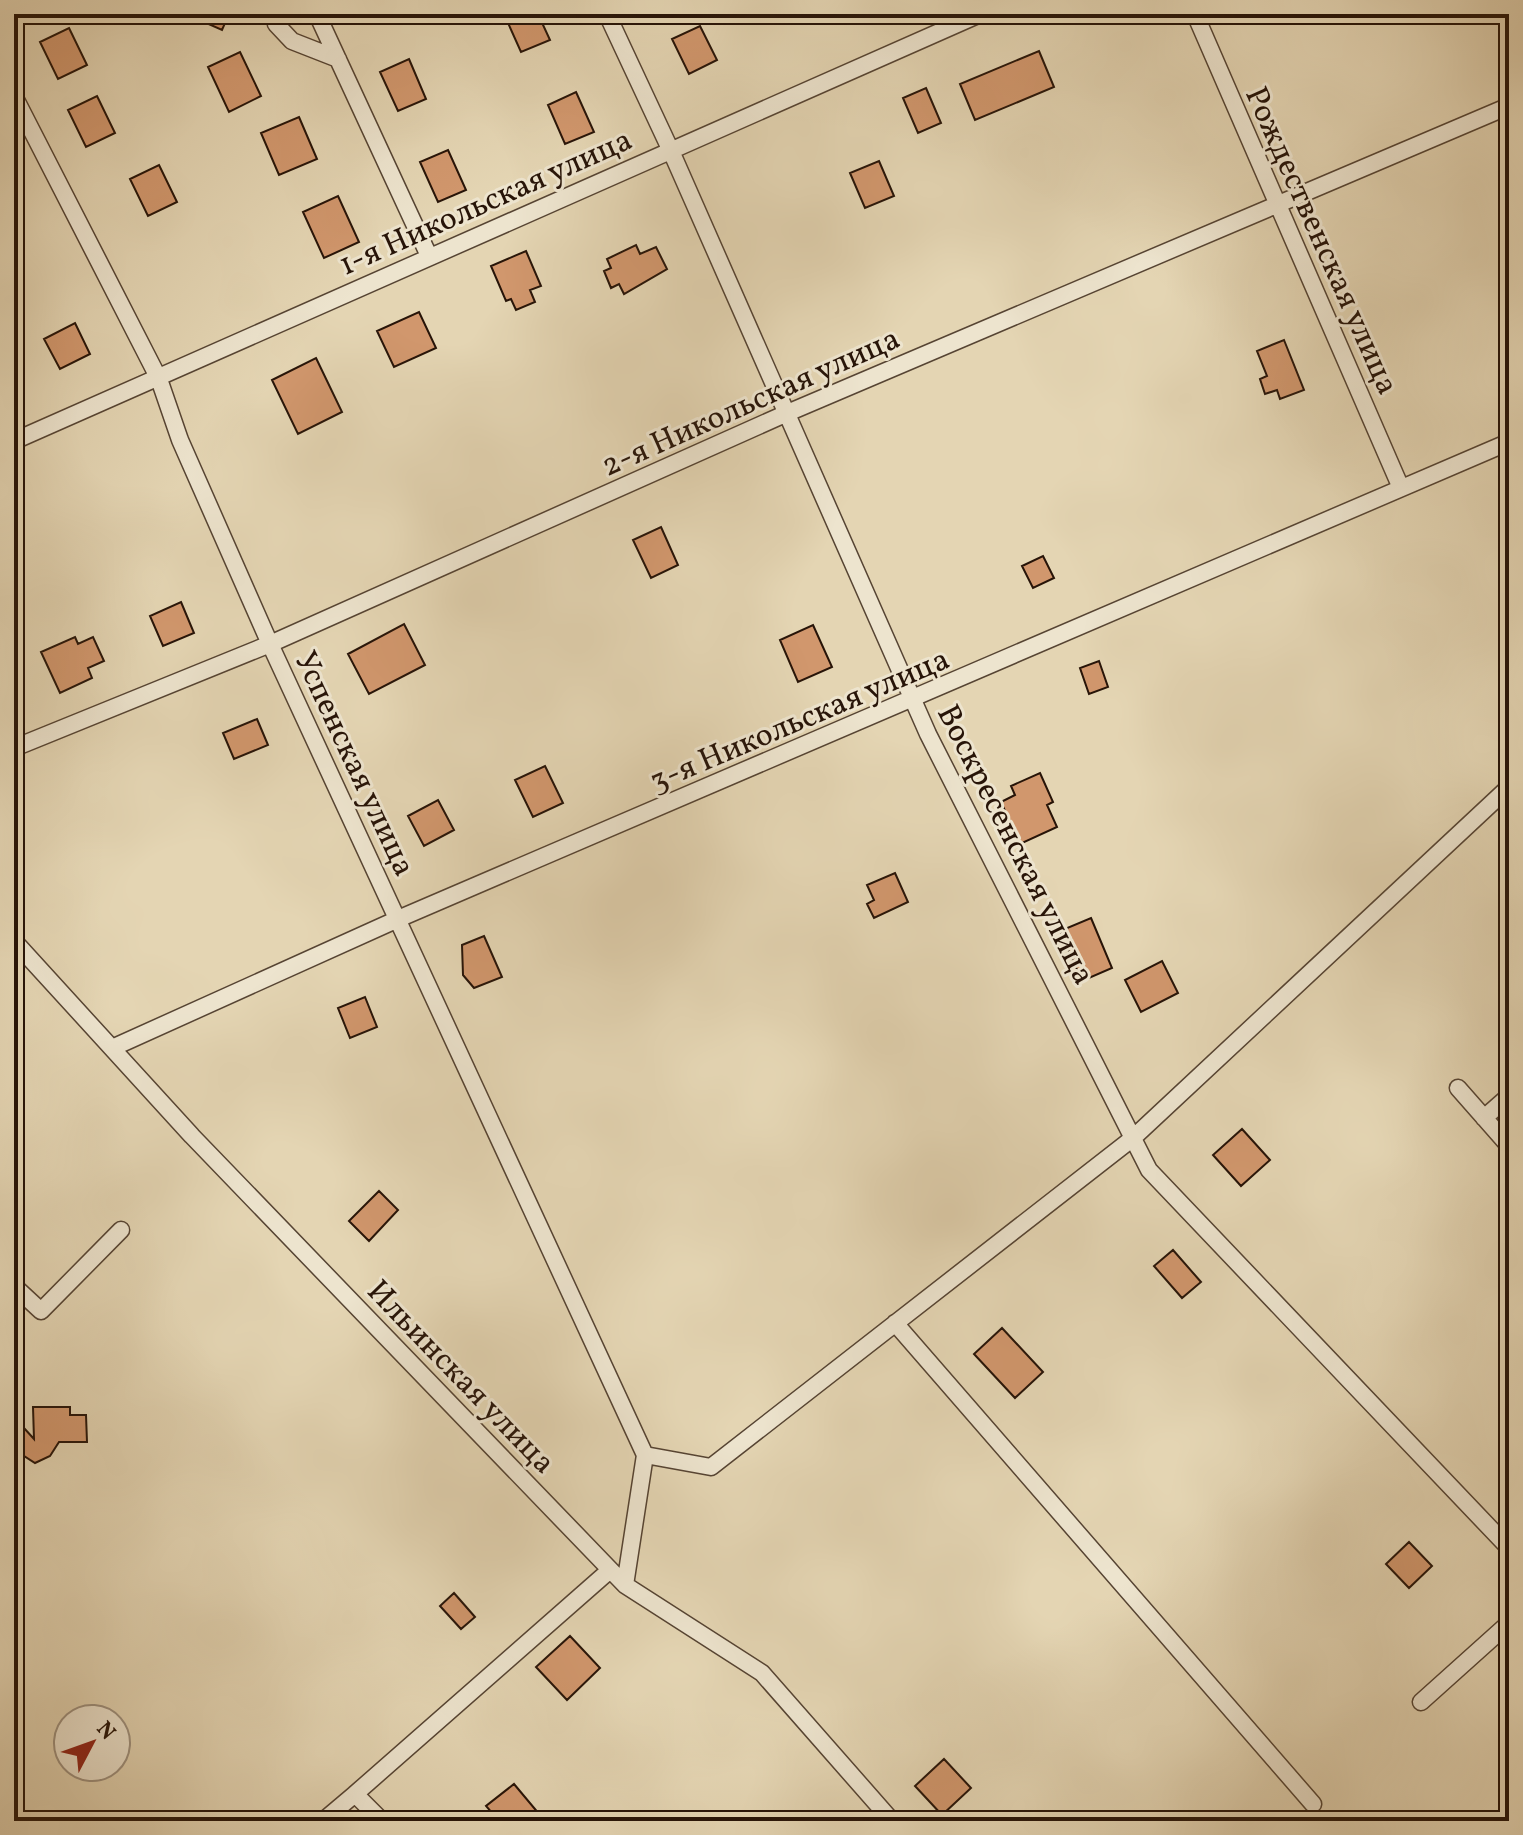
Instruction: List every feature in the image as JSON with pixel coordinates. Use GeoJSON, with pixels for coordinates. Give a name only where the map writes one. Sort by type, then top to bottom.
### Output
{"type":"FeatureCollection","features":[{"type":"Feature","properties":{"kind":"street"},"geometry":{"type":"LineString","coordinates":[[280,14],[276,24],[292,41],[338,59]]}},
{"type":"Feature","properties":{"kind":"street"},"geometry":{"type":"LineString","coordinates":[[317,14],[429,256]]}},
{"type":"Feature","properties":{"kind":"street","name":"Воскресенская улица"},"geometry":{"type":"LineString","coordinates":[[607,14],[671,151],[913,701],[1149,1170],[1509,1548]]}},
{"type":"Feature","properties":{"kind":"street","name":"1-я Никольская улица"},"geometry":{"type":"LineString","coordinates":[[14,441],[980,14]]}},
{"type":"Feature","properties":{"kind":"street","name":"Рождественская улица"},"geometry":{"type":"LineString","coordinates":[[1195,14],[1401,488]]}},
{"type":"Feature","properties":{"kind":"street","name":"Успенская улица"},"geometry":{"type":"LineString","coordinates":[[14,96],[159,379],[180,440],[270,644],[645,1455]]}},
{"type":"Feature","properties":{"kind":"street","name":"2-я Никольская улица"},"geometry":{"type":"LineString","coordinates":[[14,748],[270,644],[785,414],[1509,106]]}},
{"type":"Feature","properties":{"kind":"street","name":"3-я Никольская улица"},"geometry":{"type":"LineString","coordinates":[[112,1048],[398,919],[913,701],[1509,442]]}},
{"type":"Feature","properties":{"kind":"street"},"geometry":{"type":"LineString","coordinates":[[625,1585],[645,1455],[711,1467],[1133,1138],[1509,787]]}},
{"type":"Feature","properties":{"kind":"street","name":"Ильинская улица"},"geometry":{"type":"LineString","coordinates":[[14,941],[112,1048],[610,1570],[625,1585],[762,1673],[892,1821]]}},
{"type":"Feature","properties":{"kind":"street"},"geometry":{"type":"LineString","coordinates":[[1458,1088],[1509,1146]]}},
{"type":"Feature","properties":{"kind":"street"},"geometry":{"type":"LineString","coordinates":[[1484,1118],[1509,1096]]}},
{"type":"Feature","properties":{"kind":"street"},"geometry":{"type":"LineString","coordinates":[[14,1286],[41,1311],[121,1230]]}},
{"type":"Feature","properties":{"kind":"street"},"geometry":{"type":"LineString","coordinates":[[895,1323],[1313,1804]]}},
{"type":"Feature","properties":{"kind":"street"},"geometry":{"type":"LineString","coordinates":[[323,1821],[610,1570]]}},
{"type":"Feature","properties":{"kind":"street"},"geometry":{"type":"LineString","coordinates":[[1421,1702],[1509,1623]]}},
{"type":"Feature","properties":{"kind":"street"},"geometry":{"type":"LineString","coordinates":[[355,1794],[382,1821]]}},
{"type":"Feature","properties":{"kind":"building"},"geometry":{"type":"Polygon","coordinates":[[[186,14],[229,14],[222,30],[186,14]]]}},
{"type":"Feature","properties":{"kind":"building"},"geometry":{"type":"Polygon","coordinates":[[[504,14],[538,14],[550,40],[521,52],[504,14]]]}},
{"type":"Feature","properties":{"kind":"building"},"geometry":{"type":"Polygon","coordinates":[[[700,26],[717,60],[689,74],[672,39],[700,26]]]}},
{"type":"Feature","properties":{"kind":"building"},"geometry":{"type":"Polygon","coordinates":[[[69,28],[87,65],[58,79],[40,42],[69,28]]]}},
{"type":"Feature","properties":{"kind":"building"},"geometry":{"type":"Polygon","coordinates":[[[1039,51],[1054,87],[975,120],[960,84],[1039,51]]]}},
{"type":"Feature","properties":{"kind":"building"},"geometry":{"type":"Polygon","coordinates":[[[240,52],[261,96],[229,112],[208,67],[240,52]]]}},
{"type":"Feature","properties":{"kind":"building"},"geometry":{"type":"Polygon","coordinates":[[[409,59],[426,99],[398,111],[380,72],[409,59]]]}},
{"type":"Feature","properties":{"kind":"building"},"geometry":{"type":"Polygon","coordinates":[[[926,88],[941,123],[918,133],[903,98],[926,88]]]}},
{"type":"Feature","properties":{"kind":"building"},"geometry":{"type":"Polygon","coordinates":[[[576,92],[594,132],[565,144],[548,105],[576,92]]]}},
{"type":"Feature","properties":{"kind":"building"},"geometry":{"type":"Polygon","coordinates":[[[97,96],[115,133],[86,147],[68,110],[97,96]]]}},
{"type":"Feature","properties":{"kind":"building"},"geometry":{"type":"Polygon","coordinates":[[[299,117],[317,159],[279,175],[261,133],[299,117]]]}},
{"type":"Feature","properties":{"kind":"building"},"geometry":{"type":"Polygon","coordinates":[[[448,150],[466,190],[438,202],[420,162],[448,150]]]}},
{"type":"Feature","properties":{"kind":"building"},"geometry":{"type":"Polygon","coordinates":[[[879,161],[894,196],[865,208],[850,173],[879,161]]]}},
{"type":"Feature","properties":{"kind":"building"},"geometry":{"type":"Polygon","coordinates":[[[159,165],[177,202],[148,216],[130,179],[159,165]]]}},
{"type":"Feature","properties":{"kind":"building"},"geometry":{"type":"Polygon","coordinates":[[[338,196],[359,242],[324,258],[303,212],[338,196]]]}},
{"type":"Feature","properties":{"kind":"building"},"geometry":{"type":"Polygon","coordinates":[[[636,245],[640,254],[656,247],[667,269],[624,294],[619,284],[611,288],[604,271],[611,268],[607,259],[636,245]]]}},
{"type":"Feature","properties":{"kind":"building"},"geometry":{"type":"Polygon","coordinates":[[[526,251],[541,286],[530,290],[535,302],[516,310],[511,299],[506,301],[491,266],[526,251]]]}},
{"type":"Feature","properties":{"kind":"building"},"geometry":{"type":"Polygon","coordinates":[[[419,312],[436,348],[394,367],[377,331],[419,312]]]}},
{"type":"Feature","properties":{"kind":"building"},"geometry":{"type":"Polygon","coordinates":[[[75,323],[90,354],[60,369],[44,339],[75,323]]]}},
{"type":"Feature","properties":{"kind":"building"},"geometry":{"type":"Polygon","coordinates":[[[1284,340],[1304,390],[1280,399],[1277,390],[1265,394],[1260,379],[1267,376],[1257,351],[1284,340]]]}},
{"type":"Feature","properties":{"kind":"building"},"geometry":{"type":"Polygon","coordinates":[[[316,358],[342,412],[298,434],[272,380],[316,358]]]}},
{"type":"Feature","properties":{"kind":"building"},"geometry":{"type":"Polygon","coordinates":[[[661,527],[678,565],[651,578],[633,540],[661,527]]]}},
{"type":"Feature","properties":{"kind":"building"},"geometry":{"type":"Polygon","coordinates":[[[1043,556],[1054,578],[1033,588],[1022,566],[1043,556]]]}},
{"type":"Feature","properties":{"kind":"building"},"geometry":{"type":"Polygon","coordinates":[[[181,602],[194,633],[163,646],[150,616],[181,602]]]}},
{"type":"Feature","properties":{"kind":"building"},"geometry":{"type":"Polygon","coordinates":[[[404,624],[425,665],[369,694],[348,654],[404,624]]]}},
{"type":"Feature","properties":{"kind":"building"},"geometry":{"type":"Polygon","coordinates":[[[813,625],[832,667],[798,682],[780,640],[813,625]]]}},
{"type":"Feature","properties":{"kind":"building"},"geometry":{"type":"Polygon","coordinates":[[[75,637],[78,644],[93,637],[104,661],[88,668],[92,678],[60,693],[41,652],[75,637]]]}},
{"type":"Feature","properties":{"kind":"building"},"geometry":{"type":"Polygon","coordinates":[[[1099,661],[1108,687],[1089,694],[1080,668],[1099,661]]]}},
{"type":"Feature","properties":{"kind":"building"},"geometry":{"type":"Polygon","coordinates":[[[257,719],[268,745],[234,759],[223,733],[257,719]]]}},
{"type":"Feature","properties":{"kind":"building"},"geometry":{"type":"Polygon","coordinates":[[[545,766],[563,803],[533,817],[515,780],[545,766]]]}},
{"type":"Feature","properties":{"kind":"building"},"geometry":{"type":"Polygon","coordinates":[[[1040,773],[1053,802],[1047,805],[1057,827],[1020,844],[1001,802],[1015,795],[1011,786],[1040,773]]]}},
{"type":"Feature","properties":{"kind":"building"},"geometry":{"type":"Polygon","coordinates":[[[438,800],[454,830],[424,846],[408,816],[438,800]]]}},
{"type":"Feature","properties":{"kind":"building"},"geometry":{"type":"Polygon","coordinates":[[[895,873],[908,902],[874,918],[867,904],[874,900],[867,885],[895,873]]]}},
{"type":"Feature","properties":{"kind":"building"},"geometry":{"type":"Polygon","coordinates":[[[1091,918],[1112,968],[1082,981],[1060,931],[1091,918]]]}},
{"type":"Feature","properties":{"kind":"building"},"geometry":{"type":"Polygon","coordinates":[[[484,936],[502,977],[474,988],[463,975],[462,945],[484,936]]]}},
{"type":"Feature","properties":{"kind":"building"},"geometry":{"type":"Polygon","coordinates":[[[1162,961],[1178,993],[1141,1012],[1125,980],[1162,961]]]}},
{"type":"Feature","properties":{"kind":"building"},"geometry":{"type":"Polygon","coordinates":[[[365,997],[377,1027],[350,1038],[338,1008],[365,997]]]}},
{"type":"Feature","properties":{"kind":"building"},"geometry":{"type":"Polygon","coordinates":[[[1242,1129],[1270,1160],[1241,1186],[1213,1155],[1242,1129]]]}},
{"type":"Feature","properties":{"kind":"building"},"geometry":{"type":"Polygon","coordinates":[[[379,1191],[398,1210],[369,1241],[349,1221],[379,1191]]]}},
{"type":"Feature","properties":{"kind":"building"},"geometry":{"type":"Polygon","coordinates":[[[1173,1250],[1201,1282],[1182,1298],[1154,1266],[1173,1250]]]}},
{"type":"Feature","properties":{"kind":"building"},"geometry":{"type":"Polygon","coordinates":[[[1002,1328],[1043,1372],[1015,1398],[974,1354],[1002,1328]]]}},
{"type":"Feature","properties":{"kind":"building"},"geometry":{"type":"Polygon","coordinates":[[[33,1407],[70,1407],[70,1415],[86,1415],[87,1442],[59,1442],[50,1456],[35,1463],[24,1456],[14,1465],[14,1417],[34,1439],[33,1407]]]}},
{"type":"Feature","properties":{"kind":"building"},"geometry":{"type":"Polygon","coordinates":[[[1409,1542],[1432,1566],[1409,1588],[1386,1564],[1409,1542]]]}},
{"type":"Feature","properties":{"kind":"building"},"geometry":{"type":"Polygon","coordinates":[[[454,1593],[475,1617],[461,1629],[440,1606],[454,1593]]]}},
{"type":"Feature","properties":{"kind":"building"},"geometry":{"type":"Polygon","coordinates":[[[570,1636],[600,1668],[567,1700],[536,1667],[570,1636]]]}},
{"type":"Feature","properties":{"kind":"building"},"geometry":{"type":"Polygon","coordinates":[[[944,1759],[971,1788],[942,1815],[915,1786],[944,1759]]]}},
{"type":"Feature","properties":{"kind":"building"},"geometry":{"type":"Polygon","coordinates":[[[514,1784],[545,1821],[499,1821],[486,1806],[514,1784]]]}}]}
